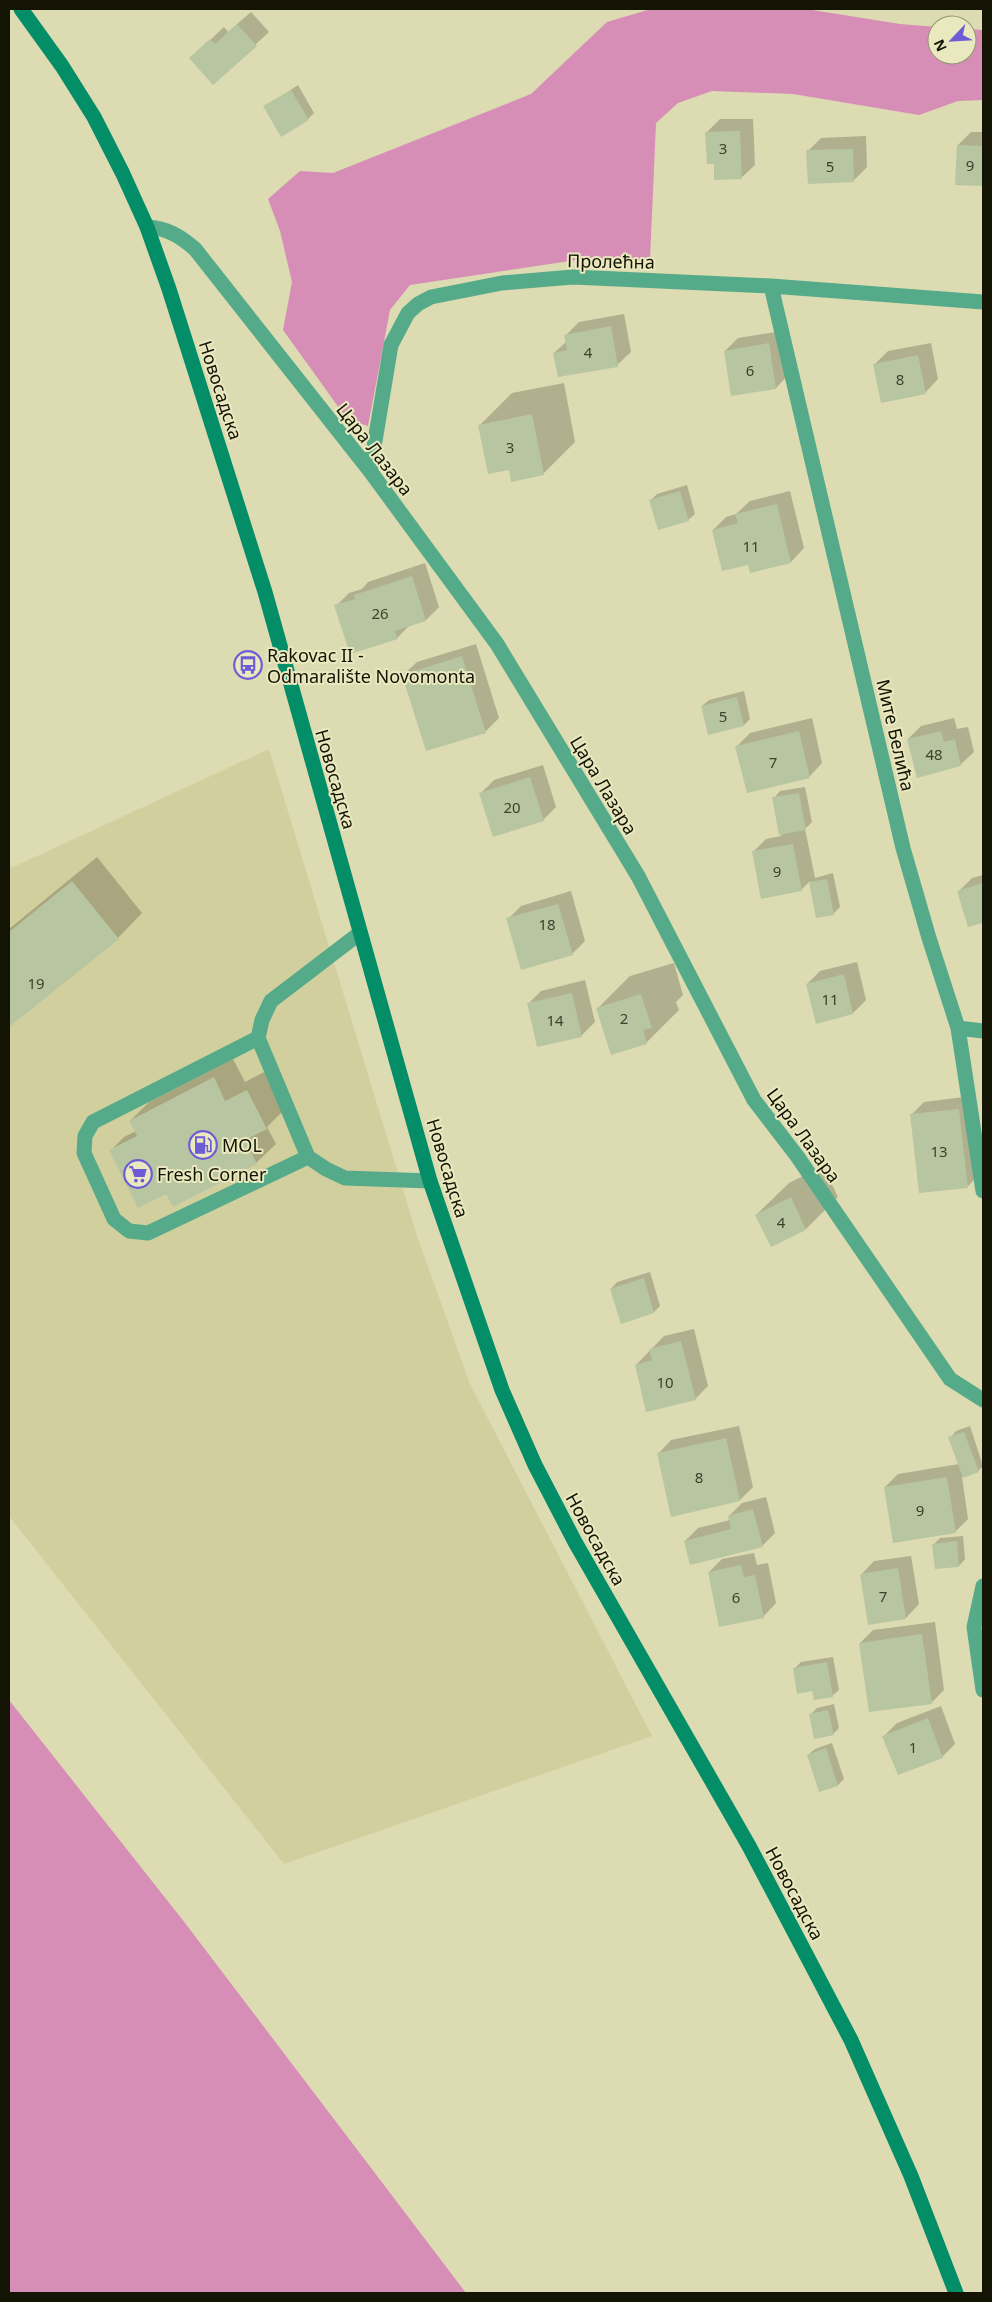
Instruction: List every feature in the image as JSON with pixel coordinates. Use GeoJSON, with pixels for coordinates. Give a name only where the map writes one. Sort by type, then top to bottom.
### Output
{"type":"FeatureCollection","features":[{"type":"Feature","properties":{"kind":"main road","name":"Новосадска"},"geometry":{"type":"LineString","coordinates":[[21,9],[62,66],[94,117],[147,227],[170,289],[265,592],[430,1181],[502,1390],[535,1465],[617,1616],[749,1846],[851,2040],[911,2176],[956,2293]]}},
{"type":"Feature","properties":{"kind":"street","name":"Цара Лазара"},"geometry":{"type":"LineString","coordinates":[[147,227],[169,231],[181,237],[194,249],[370,471],[497,644],[638,876],[754,1100],[797,1156],[950,1379],[983,1400]]}},
{"type":"Feature","properties":{"kind":"street","name":"Пролећна"},"geometry":{"type":"LineString","coordinates":[[370,471],[391,345],[408,313],[431,296],[465,288],[573,277],[771,286],[983,302]]}},
{"type":"Feature","properties":{"kind":"street","name":"Мите Белића"},"geometry":{"type":"LineString","coordinates":[[771,286],[904,848],[928,938],[958,1028],[983,1191]]}},
{"type":"Feature","properties":{"kind":"street"},"geometry":{"type":"LineString","coordinates":[[360,933],[271,1001],[262,1020],[258,1038],[308,1157],[326,1169],[345,1178],[430,1181]]}},
{"type":"Feature","properties":{"kind":"street"},"geometry":{"type":"LineString","coordinates":[[958,1028],[983,1030]]}},
{"type":"Feature","properties":{"kind":"street"},"geometry":{"type":"LineString","coordinates":[[258,1038],[93,1122],[85,1136],[84,1153],[114,1219],[129,1231],[148,1233],[308,1157]]}},
{"type":"Feature","properties":{"kind":"street"},"geometry":{"type":"LineString","coordinates":[[983,1586],[974,1627],[983,1690]]}},
{"type":"Feature","properties":{"kind":"shaded area"},"geometry":{"type":"Polygon","coordinates":[[[651,9],[806,9],[900,24],[927,26],[927,65],[977,65],[977,30],[983,30],[983,100],[958,101],[919,115],[793,94],[712,91],[678,103],[656,123],[650,260],[590,258],[410,285],[390,310],[368,426],[347,419],[283,330],[292,282],[280,231],[268,199],[300,171],[333,173],[531,94],[607,22],[651,9]]]}},
{"type":"Feature","properties":{"kind":"shaded area"},"geometry":{"type":"Polygon","coordinates":[[[269,749],[418,1239],[470,1384],[652,1736],[284,1864],[9,1516],[9,869],[269,749]]]}},
{"type":"Feature","properties":{"kind":"shaded area"},"geometry":{"type":"Polygon","coordinates":[[[9,1700],[185,1923],[466,2293],[9,2293],[9,1700]]]}},
{"type":"Feature","properties":{"kind":"building"},"geometry":{"type":"Polygon","coordinates":[[[237,24],[257,46],[213,85],[189,58],[210,39],[215,44],[237,24]]]}},
{"type":"Feature","properties":{"kind":"building"},"geometry":{"type":"Polygon","coordinates":[[[291,90],[309,120],[281,137],[263,106],[291,90]]]}},
{"type":"Feature","properties":{"kind":"building"},"geometry":{"type":"Polygon","coordinates":[[[740,131],[742,179],[714,180],[714,164],[707,164],[705,132],[740,131]]]}},
{"type":"Feature","properties":{"kind":"building"},"geometry":{"type":"Polygon","coordinates":[[[957,145],[983,146],[983,186],[955,185],[957,145]]]}},
{"type":"Feature","properties":{"kind":"building"},"geometry":{"type":"Polygon","coordinates":[[[853,149],[854,182],[808,184],[806,150],[853,149]]]}},
{"type":"Feature","properties":{"kind":"building"},"geometry":{"type":"Polygon","coordinates":[[[611,326],[618,367],[558,377],[553,353],[567,350],[564,335],[611,326]]]}},
{"type":"Feature","properties":{"kind":"building"},"geometry":{"type":"Polygon","coordinates":[[[769,343],[776,389],[731,396],[724,351],[769,343]]]}},
{"type":"Feature","properties":{"kind":"building"},"geometry":{"type":"Polygon","coordinates":[[[918,355],[926,394],[881,403],[873,364],[918,355]]]}},
{"type":"Feature","properties":{"kind":"building"},"geometry":{"type":"Polygon","coordinates":[[[532,414],[544,475],[511,482],[509,470],[488,474],[478,425],[532,414]]]}},
{"type":"Feature","properties":{"kind":"building"},"geometry":{"type":"Polygon","coordinates":[[[680,491],[689,521],[658,530],[649,500],[680,491]]]}},
{"type":"Feature","properties":{"kind":"building"},"geometry":{"type":"Polygon","coordinates":[[[777,504],[791,563],[750,573],[748,565],[722,571],[712,530],[738,523],[735,514],[777,504]]]}},
{"type":"Feature","properties":{"kind":"building"},"geometry":{"type":"Polygon","coordinates":[[[412,576],[426,621],[395,631],[398,639],[350,654],[334,605],[355,599],[354,595],[412,576]]]}},
{"type":"Feature","properties":{"kind":"building"},"geometry":{"type":"Polygon","coordinates":[[[462,656],[486,733],[426,751],[402,675],[462,656]]]}},
{"type":"Feature","properties":{"kind":"building"},"geometry":{"type":"Polygon","coordinates":[[[737,697],[744,726],[708,735],[701,706],[737,697]]]}},
{"type":"Feature","properties":{"kind":"building"},"geometry":{"type":"Polygon","coordinates":[[[799,731],[810,778],[747,793],[735,746],[799,731]]]}},
{"type":"Feature","properties":{"kind":"building"},"geometry":{"type":"Polygon","coordinates":[[[941,731],[944,742],[955,739],[961,766],[917,778],[907,739],[941,731]]]}},
{"type":"Feature","properties":{"kind":"building"},"geometry":{"type":"Polygon","coordinates":[[[530,777],[544,821],[493,837],[479,793],[530,777]]]}},
{"type":"Feature","properties":{"kind":"building"},"geometry":{"type":"Polygon","coordinates":[[[799,793],[806,830],[779,835],[772,797],[799,793]]]}},
{"type":"Feature","properties":{"kind":"building"},"geometry":{"type":"Polygon","coordinates":[[[793,844],[802,891],[761,899],[752,851],[793,844]]]}},
{"type":"Feature","properties":{"kind":"building"},"geometry":{"type":"Polygon","coordinates":[[[827,879],[834,915],[816,918],[809,882],[827,879]]]}},
{"type":"Feature","properties":{"kind":"building"},"geometry":{"type":"Polygon","coordinates":[[[72,881],[119,939],[9,1027],[9,932],[72,881]]]}},
{"type":"Feature","properties":{"kind":"building"},"geometry":{"type":"Polygon","coordinates":[[[983,883],[983,923],[968,927],[957,891],[983,883]]]}},
{"type":"Feature","properties":{"kind":"building"},"geometry":{"type":"Polygon","coordinates":[[[558,904],[573,955],[521,970],[506,918],[558,904]]]}},
{"type":"Feature","properties":{"kind":"building"},"geometry":{"type":"Polygon","coordinates":[[[844,974],[853,1014],[816,1024],[806,984],[844,974]]]}},
{"type":"Feature","properties":{"kind":"building"},"geometry":{"type":"Polygon","coordinates":[[[572,993],[582,1037],[537,1047],[527,1003],[572,993]]]}},
{"type":"Feature","properties":{"kind":"building"},"geometry":{"type":"Polygon","coordinates":[[[641,994],[652,1028],[643,1030],[647,1044],[611,1055],[596,1008],[641,994]]]}},
{"type":"Feature","properties":{"kind":"building"},"geometry":{"type":"Polygon","coordinates":[[[214,1077],[225,1101],[247,1090],[267,1129],[245,1140],[257,1164],[173,1207],[166,1194],[138,1208],[109,1150],[137,1136],[129,1121],[214,1077]]]}},
{"type":"Feature","properties":{"kind":"building"},"geometry":{"type":"Polygon","coordinates":[[[959,1109],[968,1188],[919,1193],[910,1114],[959,1109]]]}},
{"type":"Feature","properties":{"kind":"building"},"geometry":{"type":"Polygon","coordinates":[[[791,1197],[806,1230],[771,1247],[755,1215],[791,1197]]]}},
{"type":"Feature","properties":{"kind":"building"},"geometry":{"type":"Polygon","coordinates":[[[644,1278],[654,1313],[621,1324],[610,1289],[644,1278]]]}},
{"type":"Feature","properties":{"kind":"building"},"geometry":{"type":"Polygon","coordinates":[[[681,1341],[696,1400],[646,1412],[635,1365],[652,1360],[649,1349],[681,1341]]]}},
{"type":"Feature","properties":{"kind":"building"},"geometry":{"type":"Polygon","coordinates":[[[964,1432],[979,1472],[963,1478],[948,1437],[964,1432]]]}},
{"type":"Feature","properties":{"kind":"building"},"geometry":{"type":"Polygon","coordinates":[[[726,1438],[740,1501],[671,1517],[657,1453],[726,1438]]]}},
{"type":"Feature","properties":{"kind":"building"},"geometry":{"type":"Polygon","coordinates":[[[947,1477],[956,1533],[893,1543],[884,1487],[947,1477]]]}},
{"type":"Feature","properties":{"kind":"building"},"geometry":{"type":"Polygon","coordinates":[[[753,1509],[763,1547],[690,1565],[684,1541],[731,1529],[728,1516],[753,1509]]]}},
{"type":"Feature","properties":{"kind":"building"},"geometry":{"type":"Polygon","coordinates":[[[957,1541],[959,1567],[935,1569],[932,1544],[957,1541]]]}},
{"type":"Feature","properties":{"kind":"building"},"geometry":{"type":"Polygon","coordinates":[[[741,1565],[744,1577],[755,1575],[764,1618],[719,1627],[708,1572],[741,1565]]]}},
{"type":"Feature","properties":{"kind":"building"},"geometry":{"type":"Polygon","coordinates":[[[898,1568],[906,1619],[868,1625],[860,1574],[898,1568]]]}},
{"type":"Feature","properties":{"kind":"building"},"geometry":{"type":"Polygon","coordinates":[[[922,1634],[932,1704],[869,1712],[859,1643],[922,1634]]]}},
{"type":"Feature","properties":{"kind":"building"},"geometry":{"type":"Polygon","coordinates":[[[827,1662],[833,1697],[814,1700],[812,1691],[797,1694],[793,1668],[827,1662]]]}},
{"type":"Feature","properties":{"kind":"building"},"geometry":{"type":"Polygon","coordinates":[[[828,1710],[834,1735],[814,1739],[809,1714],[828,1710]]]}},
{"type":"Feature","properties":{"kind":"building"},"geometry":{"type":"Polygon","coordinates":[[[928,1718],[943,1758],[898,1775],[882,1736],[928,1718]]]}},
{"type":"Feature","properties":{"kind":"building"},"geometry":{"type":"Polygon","coordinates":[[[826,1748],[838,1786],[819,1792],[807,1755],[826,1748]]]}},
{"type":"Feature","properties":{"kind":"place","name":"Rakovac II - Odmaralište Novomonta"},"geometry":{"type":"Point","coordinates":[248,665]}},
{"type":"Feature","properties":{"kind":"place","name":"MOL"},"geometry":{"type":"Point","coordinates":[203,1145]}},
{"type":"Feature","properties":{"kind":"place","name":"Fresh Corner"},"geometry":{"type":"Point","coordinates":[138,1174]}}]}
